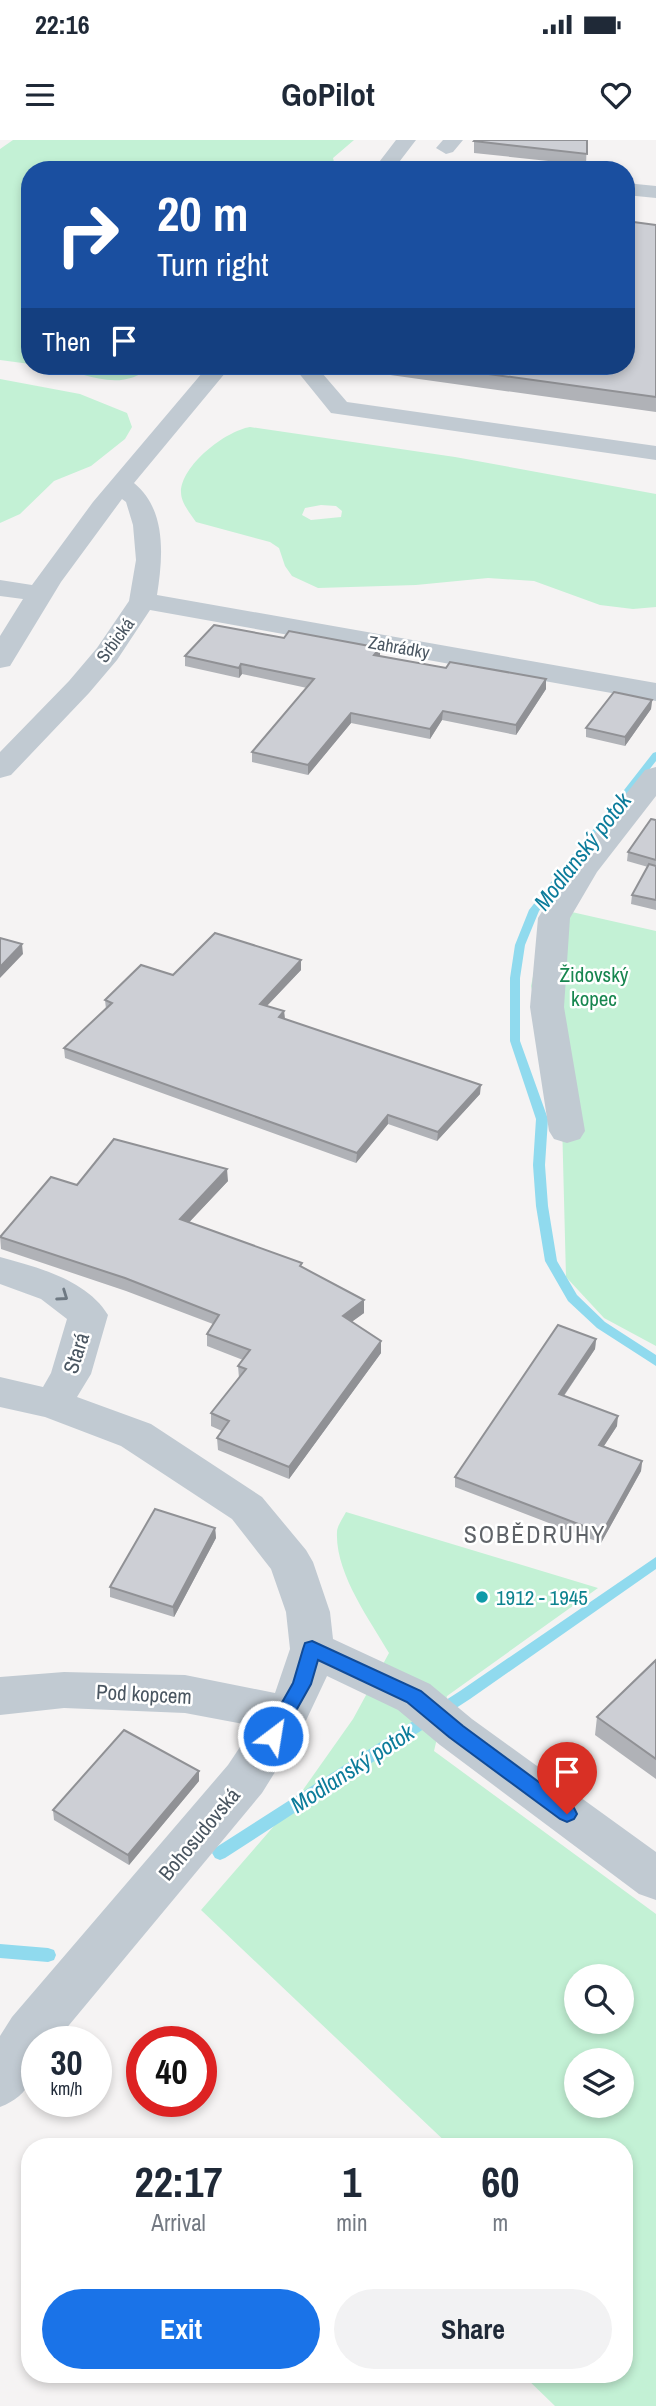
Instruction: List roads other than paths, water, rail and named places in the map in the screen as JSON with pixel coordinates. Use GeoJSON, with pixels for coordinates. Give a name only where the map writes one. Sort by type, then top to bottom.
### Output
{"type":"FeatureCollection","features":[{"type":"Feature","properties":{"kind":"street"},"geometry":{"type":"LineString","coordinates":[[390,161],[406,140]]}},
{"type":"Feature","properties":{"kind":"street"},"geometry":{"type":"LineString","coordinates":[[635,190],[656,192]]}},
{"type":"Feature","properties":{"kind":"street"},"geometry":{"type":"LineString","coordinates":[[635,206],[656,208]]}},
{"type":"Feature","properties":{"kind":"street"},"geometry":{"type":"LineString","coordinates":[[0,660],[40,594],[121,485],[213,375]]}},
{"type":"Feature","properties":{"kind":"street"},"geometry":{"type":"LineString","coordinates":[[312,375],[339,408],[656,453]]}},
{"type":"Feature","properties":{"kind":"street","name":"Srbická"},"geometry":{"type":"LineString","coordinates":[[0,769],[79,687],[107,654],[143,601],[149,560],[146,525],[138,499],[121,485]]}},
{"type":"Feature","properties":{"kind":"street"},"geometry":{"type":"LineString","coordinates":[[0,588],[40,594]]}},
{"type":"Feature","properties":{"kind":"street","name":"Zahrádky"},"geometry":{"type":"LineString","coordinates":[[143,601],[656,692]]}},
{"type":"Feature","properties":{"kind":"street"},"geometry":{"type":"LineString","coordinates":[[590,680],[656,662]]}},
{"type":"Feature","properties":{"kind":"street"},"geometry":{"type":"LineString","coordinates":[[567,1131],[547,1007],[554,918],[583,869],[656,776]]}},
{"type":"Feature","properties":{"kind":"street","name":"Stará"},"geometry":{"type":"LineString","coordinates":[[0,1270],[55,1290],[88,1315],[71,1374],[53,1405]]}},
{"type":"Feature","properties":{"kind":"street","name":"Bohosudovská"},"geometry":{"type":"LineString","coordinates":[[0,1392],[53,1405],[136,1435],[247,1508],[291,1562],[308,1612],[312,1649],[302,1684],[287,1714],[245,1779],[30,2034],[0,2083]]}},
{"type":"Feature","properties":{"kind":"street"},"geometry":{"type":"LineString","coordinates":[[312,1649],[414,1697],[456,1732],[656,1879]]}},
{"type":"Feature","properties":{"kind":"street","name":"Pod kopcem"},"geometry":{"type":"LineString","coordinates":[[0,1696],[64,1690],[185,1694],[287,1714]]}},
{"type":"Feature","properties":{"kind":"waterway","name":"Modlanský potok"},"geometry":{"type":"LineString","coordinates":[[595,833],[656,755]]}},
{"type":"Feature","properties":{"kind":"waterway","name":"Modlanský potok"},"geometry":{"type":"LineString","coordinates":[[582,850],[534,910],[520,945],[515,978],[515,1041],[542,1119],[539,1165],[542,1206],[551,1261],[572,1298],[601,1325],[656,1361]]}},
{"type":"Feature","properties":{"kind":"waterway","name":"Modlanský potok"},"geometry":{"type":"LineString","coordinates":[[220,1853],[465,1695],[656,1562]]}},
{"type":"Feature","properties":{"kind":"waterway","name":"Modlanský potok"},"geometry":{"type":"LineString","coordinates":[[0,1951],[48,1955]]}},
{"type":"Feature","properties":{"kind":"place","name":"1912 - 1945"},"geometry":{"type":"Point","coordinates":[482,1597]}},
{"type":"Feature","properties":{"kind":"district","name":"SOBĚDRUHY"},"geometry":{"type":"Point","coordinates":[535,1534]}},
{"type":"Feature","properties":{"kind":"park label","name":"Židovský kopec"},"geometry":{"type":"Point","coordinates":[594,986]}}]}
